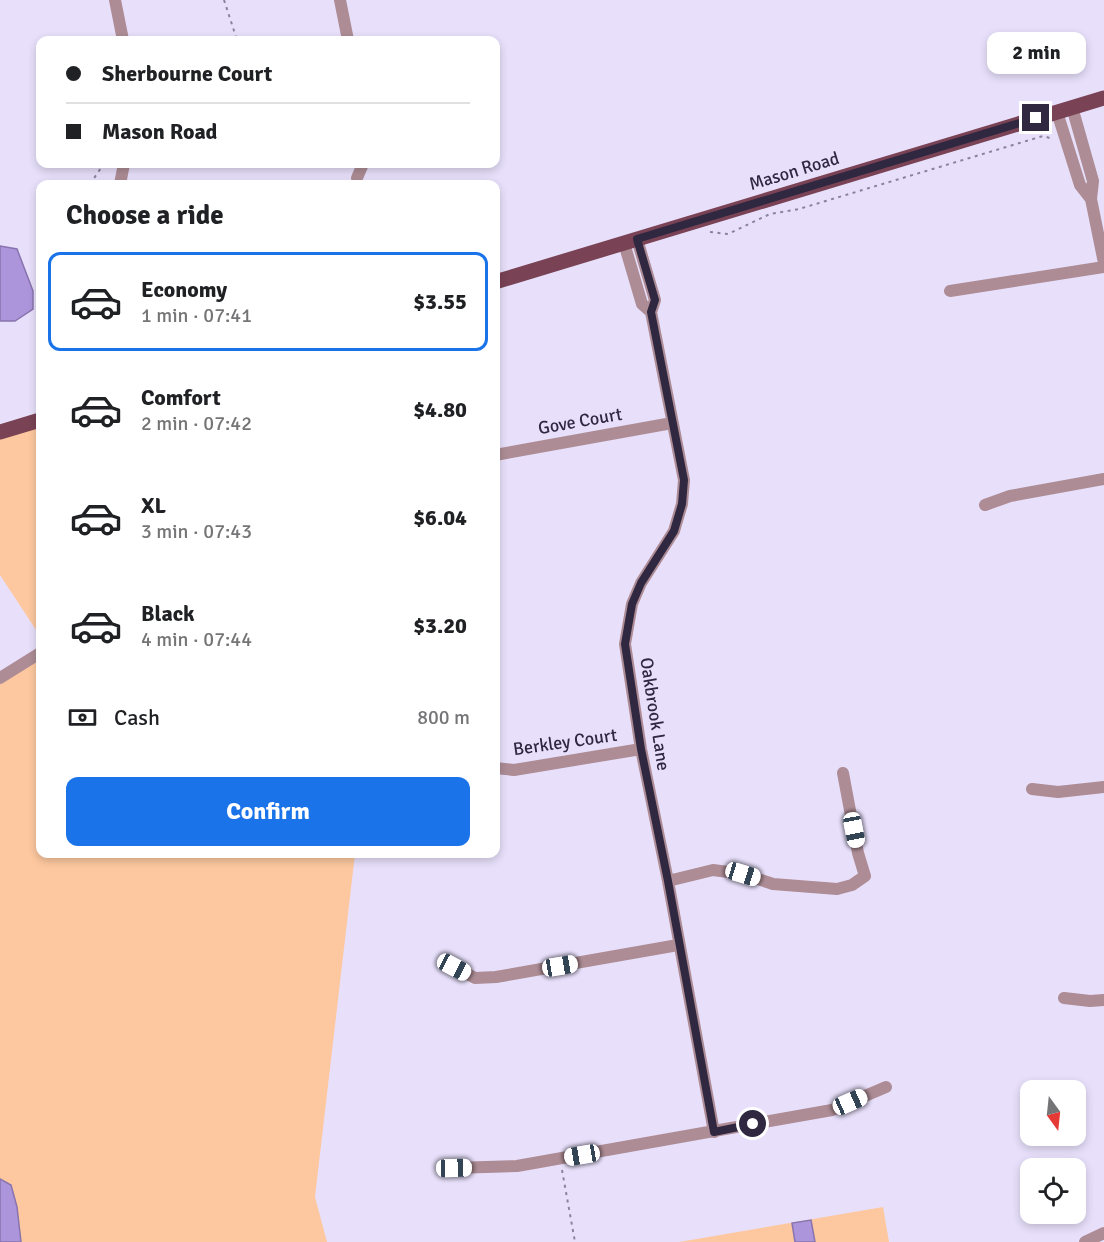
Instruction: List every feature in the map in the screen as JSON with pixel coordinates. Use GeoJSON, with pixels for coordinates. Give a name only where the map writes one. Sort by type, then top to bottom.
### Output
{"type":"FeatureCollection","features":[{"type":"Feature","properties":{"kind":"main road","name":"Mason Road"},"geometry":{"type":"LineString","coordinates":[[500,280],[1104,98]]}},
{"type":"Feature","properties":{"kind":"main road"},"geometry":{"type":"LineString","coordinates":[[0,432],[36,421]]}},
{"type":"Feature","properties":{"kind":"street"},"geometry":{"type":"LineString","coordinates":[[115,0],[122,36]]}},
{"type":"Feature","properties":{"kind":"street"},"geometry":{"type":"LineString","coordinates":[[340,0],[347,36]]}},
{"type":"Feature","properties":{"kind":"street"},"geometry":{"type":"LineString","coordinates":[[950,291],[1104,265],[1091,199],[1093,181],[1072,107]]}},
{"type":"Feature","properties":{"kind":"street"},"geometry":{"type":"LineString","coordinates":[[1057,112],[1080,185],[1091,199]]}},
{"type":"Feature","properties":{"kind":"street"},"geometry":{"type":"LineString","coordinates":[[357,178],[361,168]]}},
{"type":"Feature","properties":{"kind":"street","name":"Oakbrook Lane"},"geometry":{"type":"LineString","coordinates":[[631,241],[642,304],[651,312],[684,480],[682,504],[674,531],[653,562],[636,594],[625,644],[641,749],[668,881],[714,1132]]}},
{"type":"Feature","properties":{"kind":"street","name":"Gove Court"},"geometry":{"type":"LineString","coordinates":[[500,454],[672,423]]}},
{"type":"Feature","properties":{"kind":"street"},"geometry":{"type":"LineString","coordinates":[[986,505],[1010,496],[1104,479]]}},
{"type":"Feature","properties":{"kind":"street"},"geometry":{"type":"LineString","coordinates":[[0,678],[36,656]]}},
{"type":"Feature","properties":{"kind":"street","name":"Berkley Court"},"geometry":{"type":"LineString","coordinates":[[500,769],[514,770],[641,749]]}},
{"type":"Feature","properties":{"kind":"street"},"geometry":{"type":"LineString","coordinates":[[668,881],[713,870],[743,874],[773,884],[837,889],[852,885],[865,876],[858,853],[843,773]]}},
{"type":"Feature","properties":{"kind":"street"},"geometry":{"type":"LineString","coordinates":[[1032,789],[1058,792],[1104,787]]}},
{"type":"Feature","properties":{"kind":"street"},"geometry":{"type":"LineString","coordinates":[[454,967],[475,978],[496,977],[678,945]]}},
{"type":"Feature","properties":{"kind":"street"},"geometry":{"type":"LineString","coordinates":[[1064,998],[1090,1001],[1104,999]]}},
{"type":"Feature","properties":{"kind":"street"},"geometry":{"type":"LineString","coordinates":[[454,1168],[517,1166],[832,1110],[885,1086]]}},
{"type":"Feature","properties":{"kind":"path"},"geometry":{"type":"LineString","coordinates":[[224,0],[236,36]]}},
{"type":"Feature","properties":{"kind":"path"},"geometry":{"type":"LineString","coordinates":[[706,232],[728,234],[770,214],[799,209],[1043,136],[1052,138],[1056,143]]}},
{"type":"Feature","properties":{"kind":"path"},"geometry":{"type":"LineString","coordinates":[[560,1159],[575,1242]]}},
{"type":"Feature","properties":{"kind":"shaded area"},"geometry":{"type":"Polygon","coordinates":[[[0,246],[17,249],[33,291],[33,309],[15,321],[0,321],[0,246]]]}},
{"type":"Feature","properties":{"kind":"shaded area"},"geometry":{"type":"Polygon","coordinates":[[[36,421],[36,630],[0,575],[0,432],[36,421]]]}},
{"type":"Feature","properties":{"kind":"shaded area"},"geometry":{"type":"Polygon","coordinates":[[[36,656],[36,858],[355,858],[315,1197],[327,1242],[0,1242],[0,678],[36,656]]]}},
{"type":"Feature","properties":{"kind":"shaded area"},"geometry":{"type":"Polygon","coordinates":[[[0,1179],[11,1185],[17,1207],[21,1242],[0,1242],[0,1179]]]}},
{"type":"Feature","properties":{"kind":"shaded area"},"geometry":{"type":"Polygon","coordinates":[[[883,1207],[889,1242],[679,1242],[883,1207]]]}},
{"type":"Feature","properties":{"kind":"shaded area"},"geometry":{"type":"Polygon","coordinates":[[[811,1220],[815,1242],[795,1242],[792,1223],[811,1220]]]}},
{"type":"Feature","properties":{"kind":"route"},"geometry":{"type":"LineString","coordinates":[[753,1124],[714,1132],[668,881],[641,749],[625,644],[632,604],[641,583],[674,531],[682,504],[684,480],[651,312],[655,300],[637,239],[1036,118]]}}]}
